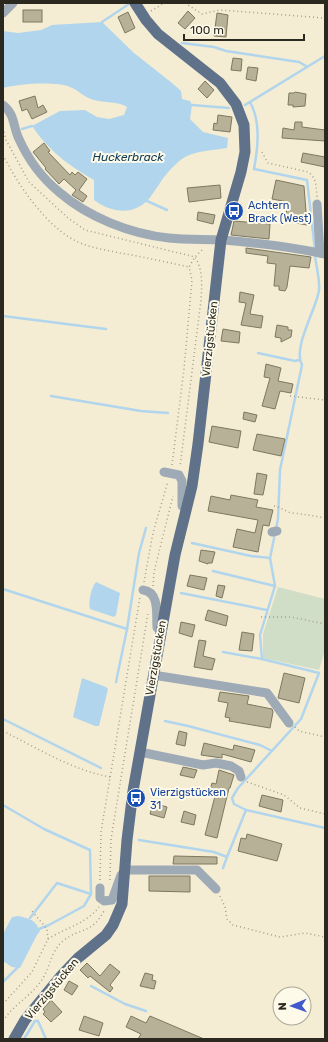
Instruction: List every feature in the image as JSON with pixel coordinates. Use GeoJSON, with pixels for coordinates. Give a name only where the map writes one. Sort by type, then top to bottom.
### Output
{"type":"FeatureCollection","features":[{"type":"Feature","properties":{"kind":"main road","name":"Vierzigstücken"},"geometry":{"type":"LineString","coordinates":[[14,1039],[25,1020],[61,976],[78,958],[106,934],[113,925],[122,904],[130,810],[160,630],[186,508],[200,429],[221,240],[242,172],[245,152],[244,125],[236,104],[220,83],[158,34],[143,17],[135,3]]}},
{"type":"Feature","properties":{"kind":"street"},"geometry":{"type":"LineString","coordinates":[[3,13],[12,3]]}},
{"type":"Feature","properties":{"kind":"street"},"geometry":{"type":"LineString","coordinates":[[3,105],[10,110],[18,138],[34,164],[58,191],[78,208],[104,221],[167,238],[221,240],[283,246],[319,253],[317,204]]}},
{"type":"Feature","properties":{"kind":"street"},"geometry":{"type":"LineString","coordinates":[[171,473],[182,481],[182,506],[186,508]]}},
{"type":"Feature","properties":{"kind":"street"},"geometry":{"type":"LineString","coordinates":[[143,590],[149,591],[153,594],[155,599],[157,628],[160,630]]}},
{"type":"Feature","properties":{"kind":"street"},"geometry":{"type":"LineString","coordinates":[[153,675],[266,693],[289,722]]}},
{"type":"Feature","properties":{"kind":"street"},"geometry":{"type":"LineString","coordinates":[[140,752],[203,765],[216,763],[223,764],[239,771],[242,777]]}},
{"type":"Feature","properties":{"kind":"street"},"geometry":{"type":"LineString","coordinates":[[100,888],[100,898],[106,902],[115,895],[121,875],[125,872],[197,870],[216,888]]}},
{"type":"Feature","properties":{"kind":"path"},"geometry":{"type":"LineString","coordinates":[[143,17],[164,3]]}},
{"type":"Feature","properties":{"kind":"path"},"geometry":{"type":"LineString","coordinates":[[186,3],[202,14],[220,10],[228,10],[325,18]]}},
{"type":"Feature","properties":{"kind":"path"},"geometry":{"type":"LineString","coordinates":[[3,128],[6,140],[29,182],[68,218],[85,230],[195,257]]}},
{"type":"Feature","properties":{"kind":"path"},"geometry":{"type":"LineString","coordinates":[[262,152],[268,163],[308,172],[313,175],[316,182],[317,204]]}},
{"type":"Feature","properties":{"kind":"path"},"geometry":{"type":"LineString","coordinates":[[3,155],[21,187],[36,206],[68,236],[79,242],[101,248],[189,267]]}},
{"type":"Feature","properties":{"kind":"path"},"geometry":{"type":"LineString","coordinates":[[171,473],[184,369],[192,280],[189,267],[195,257]]}},
{"type":"Feature","properties":{"kind":"path"},"geometry":{"type":"LineString","coordinates":[[100,888],[101,832],[139,599],[143,590],[153,533],[171,473],[186,433],[202,284],[202,272],[195,257]]}},
{"type":"Feature","properties":{"kind":"path"},"geometry":{"type":"LineString","coordinates":[[290,396],[301,396],[325,400]]}},
{"type":"Feature","properties":{"kind":"path"},"geometry":{"type":"LineString","coordinates":[[153,594],[154,572],[175,490]]}},
{"type":"Feature","properties":{"kind":"path"},"geometry":{"type":"LineString","coordinates":[[274,506],[281,507],[291,513],[300,512],[325,518]]}},
{"type":"Feature","properties":{"kind":"path"},"geometry":{"type":"LineString","coordinates":[[109,886],[111,838],[149,608]]}},
{"type":"Feature","properties":{"kind":"path"},"geometry":{"type":"LineString","coordinates":[[261,616],[291,617],[325,624]]}},
{"type":"Feature","properties":{"kind":"path"},"geometry":{"type":"LineString","coordinates":[[3,730],[59,759],[95,774],[110,777]]}},
{"type":"Feature","properties":{"kind":"path"},"geometry":{"type":"LineString","coordinates":[[299,731],[325,737]]}},
{"type":"Feature","properties":{"kind":"path"},"geometry":{"type":"LineString","coordinates":[[250,784],[284,795],[300,808],[325,814]]}},
{"type":"Feature","properties":{"kind":"path"},"geometry":{"type":"LineString","coordinates":[[216,888],[225,907],[227,920],[233,925],[280,937],[305,933],[325,937]]}},
{"type":"Feature","properties":{"kind":"path"},"geometry":{"type":"LineString","coordinates":[[48,939],[94,914],[106,902]]}},
{"type":"Feature","properties":{"kind":"path"},"geometry":{"type":"LineString","coordinates":[[3,1021],[10,1010],[42,981],[56,948],[67,938],[94,925],[101,917],[106,902]]}},
{"type":"Feature","properties":{"kind":"path"},"geometry":{"type":"LineString","coordinates":[[3,1004],[32,972],[48,939],[47,929],[31,910]]}},
{"type":"Feature","properties":{"kind":"green space"},"geometry":{"type":"Polygon","coordinates":[[[278,587],[325,599],[325,650],[319,670],[263,658],[263,634],[278,587]]]}},
{"type":"Feature","properties":{"kind":"water","name":"Huckerbrack"},"geometry":{"type":"Polygon","coordinates":[[[102,22],[134,53],[181,91],[182,99],[190,101],[192,105],[190,119],[203,132],[228,138],[227,148],[194,153],[185,157],[174,166],[150,198],[141,206],[134,209],[120,211],[114,210],[94,200],[94,180],[60,157],[45,143],[32,126],[60,111],[85,110],[97,117],[109,119],[124,115],[127,107],[119,104],[90,99],[70,87],[63,85],[37,84],[18,85],[3,88],[3,31],[18,33],[41,30],[52,25],[102,22]]]}},
{"type":"Feature","properties":{"kind":"water"},"geometry":{"type":"Polygon","coordinates":[[[96,582],[120,593],[116,615],[114,617],[90,609],[90,595],[96,582]]]}},
{"type":"Feature","properties":{"kind":"water"},"geometry":{"type":"Polygon","coordinates":[[[82,678],[108,689],[99,726],[95,726],[73,717],[82,678]]]}},
{"type":"Feature","properties":{"kind":"water"},"geometry":{"type":"Polygon","coordinates":[[[18,916],[34,922],[39,931],[20,968],[12,967],[3,961],[3,934],[12,917],[18,916]]]}},
{"type":"Feature","properties":{"kind":"building"},"geometry":{"type":"Polygon","coordinates":[[[23,10],[42,10],[42,22],[23,22],[23,10]]]}},
{"type":"Feature","properties":{"kind":"building"},"geometry":{"type":"Polygon","coordinates":[[[188,11],[195,18],[185,29],[178,23],[188,11]]]}},
{"type":"Feature","properties":{"kind":"building"},"geometry":{"type":"Polygon","coordinates":[[[128,12],[135,28],[125,33],[118,17],[128,12]]]}},
{"type":"Feature","properties":{"kind":"building"},"geometry":{"type":"Polygon","coordinates":[[[217,13],[228,15],[226,37],[214,36],[217,13]]]}},
{"type":"Feature","properties":{"kind":"building"},"geometry":{"type":"Polygon","coordinates":[[[233,58],[242,59],[241,71],[231,70],[233,58]]]}},
{"type":"Feature","properties":{"kind":"building"},"geometry":{"type":"Polygon","coordinates":[[[248,67],[258,68],[256,81],[246,79],[248,67]]]}},
{"type":"Feature","properties":{"kind":"building"},"geometry":{"type":"Polygon","coordinates":[[[205,81],[214,90],[207,98],[198,89],[205,81]]]}},
{"type":"Feature","properties":{"kind":"building"},"geometry":{"type":"Polygon","coordinates":[[[295,92],[306,94],[305,106],[293,107],[293,105],[288,105],[289,93],[295,92]]]}},
{"type":"Feature","properties":{"kind":"building"},"geometry":{"type":"Polygon","coordinates":[[[35,96],[38,108],[43,105],[47,112],[32,119],[27,109],[22,111],[19,101],[35,96]]]}},
{"type":"Feature","properties":{"kind":"building"},"geometry":{"type":"Polygon","coordinates":[[[218,115],[232,117],[230,132],[213,130],[214,123],[217,124],[218,115]]]}},
{"type":"Feature","properties":{"kind":"building"},"geometry":{"type":"Polygon","coordinates":[[[295,122],[302,122],[302,127],[325,130],[325,141],[282,138],[283,128],[294,130],[295,122]]]}},
{"type":"Feature","properties":{"kind":"building"},"geometry":{"type":"Polygon","coordinates":[[[44,143],[50,151],[48,152],[70,175],[72,172],[75,175],[78,172],[87,179],[79,190],[87,196],[83,202],[72,195],[76,190],[64,179],[59,184],[45,169],[46,168],[33,152],[44,143]]]}},
{"type":"Feature","properties":{"kind":"building"},"geometry":{"type":"Polygon","coordinates":[[[303,153],[325,157],[325,167],[301,162],[303,153]]]}},
{"type":"Feature","properties":{"kind":"building"},"geometry":{"type":"Polygon","coordinates":[[[276,180],[304,186],[307,225],[285,221],[288,202],[272,199],[276,180]]]}},
{"type":"Feature","properties":{"kind":"building"},"geometry":{"type":"Polygon","coordinates":[[[220,185],[221,198],[189,202],[187,188],[220,185]]]}},
{"type":"Feature","properties":{"kind":"building"},"geometry":{"type":"Polygon","coordinates":[[[198,212],[215,215],[213,224],[197,220],[198,212]]]}},
{"type":"Feature","properties":{"kind":"building"},"geometry":{"type":"Polygon","coordinates":[[[234,221],[270,224],[269,239],[231,235],[234,221]]]}},
{"type":"Feature","properties":{"kind":"building"},"geometry":{"type":"Polygon","coordinates":[[[246,248],[311,257],[309,268],[290,266],[287,287],[285,291],[279,290],[279,286],[274,286],[276,264],[267,263],[268,256],[246,253],[246,248]]]}},
{"type":"Feature","properties":{"kind":"building"},"geometry":{"type":"Polygon","coordinates":[[[240,292],[254,295],[250,314],[263,316],[261,328],[241,325],[246,303],[239,302],[240,292]]]}},
{"type":"Feature","properties":{"kind":"building"},"geometry":{"type":"Polygon","coordinates":[[[277,325],[288,327],[288,330],[292,330],[291,337],[281,342],[281,338],[275,337],[277,325]]]}},
{"type":"Feature","properties":{"kind":"building"},"geometry":{"type":"Polygon","coordinates":[[[223,329],[240,332],[239,343],[221,341],[223,329]]]}},
{"type":"Feature","properties":{"kind":"building"},"geometry":{"type":"Polygon","coordinates":[[[266,364],[281,368],[278,381],[293,384],[291,393],[280,391],[275,409],[262,406],[270,378],[264,377],[266,364]]]}},
{"type":"Feature","properties":{"kind":"building"},"geometry":{"type":"Polygon","coordinates":[[[244,412],[257,415],[255,422],[243,419],[244,412]]]}},
{"type":"Feature","properties":{"kind":"building"},"geometry":{"type":"Polygon","coordinates":[[[212,426],[241,431],[238,448],[209,442],[212,426]]]}},
{"type":"Feature","properties":{"kind":"building"},"geometry":{"type":"Polygon","coordinates":[[[257,434],[285,439],[281,456],[253,450],[257,434]]]}},
{"type":"Feature","properties":{"kind":"building"},"geometry":{"type":"Polygon","coordinates":[[[257,473],[267,475],[263,495],[254,494],[257,473]]]}},
{"type":"Feature","properties":{"kind":"building"},"geometry":{"type":"Polygon","coordinates":[[[231,495],[258,500],[256,507],[273,510],[269,526],[263,525],[258,552],[233,547],[237,529],[255,533],[258,520],[208,511],[211,496],[230,500],[231,495]]]}},
{"type":"Feature","properties":{"kind":"building"},"geometry":{"type":"Polygon","coordinates":[[[201,550],[215,552],[212,563],[208,564],[199,561],[201,550]]]}},
{"type":"Feature","properties":{"kind":"building"},"geometry":{"type":"Polygon","coordinates":[[[190,575],[207,578],[204,590],[187,586],[190,575]]]}},
{"type":"Feature","properties":{"kind":"building"},"geometry":{"type":"Polygon","coordinates":[[[218,585],[225,586],[222,598],[216,596],[218,585]]]}},
{"type":"Feature","properties":{"kind":"building"},"geometry":{"type":"Polygon","coordinates":[[[208,610],[228,616],[226,626],[205,620],[208,610]]]}},
{"type":"Feature","properties":{"kind":"building"},"geometry":{"type":"Polygon","coordinates":[[[181,622],[195,625],[192,637],[179,633],[181,622]]]}},
{"type":"Feature","properties":{"kind":"building"},"geometry":{"type":"Polygon","coordinates":[[[242,632],[254,634],[252,651],[239,650],[242,632]]]}},
{"type":"Feature","properties":{"kind":"building"},"geometry":{"type":"Polygon","coordinates":[[[199,640],[206,641],[203,656],[215,659],[212,670],[194,667],[199,640]]]}},
{"type":"Feature","properties":{"kind":"building"},"geometry":{"type":"Polygon","coordinates":[[[284,673],[305,678],[299,703],[278,698],[284,673]]]}},
{"type":"Feature","properties":{"kind":"building"},"geometry":{"type":"Polygon","coordinates":[[[220,692],[249,696],[247,704],[272,709],[273,712],[270,728],[229,721],[230,718],[225,717],[228,703],[218,701],[220,692]]]}},
{"type":"Feature","properties":{"kind":"building"},"geometry":{"type":"Polygon","coordinates":[[[179,731],[187,733],[185,746],[176,744],[179,731]]]}},
{"type":"Feature","properties":{"kind":"building"},"geometry":{"type":"Polygon","coordinates":[[[204,743],[233,750],[234,745],[255,750],[251,762],[222,754],[222,758],[201,755],[204,743]]]}},
{"type":"Feature","properties":{"kind":"building"},"geometry":{"type":"Polygon","coordinates":[[[183,767],[197,770],[194,778],[180,775],[183,767]]]}},
{"type":"Feature","properties":{"kind":"building"},"geometry":{"type":"Polygon","coordinates":[[[219,770],[234,775],[229,788],[217,838],[205,835],[215,796],[209,794],[212,783],[216,784],[219,770]]]}},
{"type":"Feature","properties":{"kind":"building"},"geometry":{"type":"Polygon","coordinates":[[[262,795],[283,800],[281,812],[259,806],[262,795]]]}},
{"type":"Feature","properties":{"kind":"building"},"geometry":{"type":"Polygon","coordinates":[[[153,803],[167,807],[164,818],[150,814],[153,803]]]}},
{"type":"Feature","properties":{"kind":"building"},"geometry":{"type":"Polygon","coordinates":[[[184,811],[196,815],[194,825],[181,822],[184,811]]]}},
{"type":"Feature","properties":{"kind":"building"},"geometry":{"type":"Polygon","coordinates":[[[247,834],[282,844],[277,861],[238,851],[241,838],[246,839],[247,834]]]}},
{"type":"Feature","properties":{"kind":"building"},"geometry":{"type":"Polygon","coordinates":[[[174,856],[217,857],[217,864],[173,864],[174,856]]]}},
{"type":"Feature","properties":{"kind":"building"},"geometry":{"type":"Polygon","coordinates":[[[149,876],[190,876],[190,892],[149,891],[149,876]]]}},
{"type":"Feature","properties":{"kind":"building"},"geometry":{"type":"Polygon","coordinates":[[[87,963],[100,976],[110,964],[120,972],[110,985],[113,988],[110,992],[90,976],[88,978],[80,970],[87,963]]]}},
{"type":"Feature","properties":{"kind":"building"},"geometry":{"type":"Polygon","coordinates":[[[145,973],[153,975],[152,980],[156,981],[154,989],[140,986],[145,973]]]}},
{"type":"Feature","properties":{"kind":"building"},"geometry":{"type":"Polygon","coordinates":[[[69,981],[78,986],[72,995],[64,990],[69,981]]]}},
{"type":"Feature","properties":{"kind":"building"},"geometry":{"type":"Polygon","coordinates":[[[51,1000],[62,1012],[51,1022],[43,1014],[45,1012],[43,1009],[51,1000]]]}},
{"type":"Feature","properties":{"kind":"building"},"geometry":{"type":"Polygon","coordinates":[[[84,1016],[103,1023],[99,1036],[79,1030],[84,1016]]]}},
{"type":"Feature","properties":{"kind":"building"},"geometry":{"type":"Polygon","coordinates":[[[131,1016],[146,1023],[150,1016],[204,1039],[138,1039],[141,1034],[126,1027],[131,1016]]]}},
{"type":"Feature","properties":{"kind":"waterway"},"geometry":{"type":"LineString","coordinates":[[102,22],[129,4]]}},
{"type":"Feature","properties":{"kind":"waterway"},"geometry":{"type":"LineString","coordinates":[[182,43],[299,62],[306,66]]}},
{"type":"Feature","properties":{"kind":"waterway"},"geometry":{"type":"LineString","coordinates":[[245,105],[325,56]]}},
{"type":"Feature","properties":{"kind":"waterway"},"geometry":{"type":"LineString","coordinates":[[250,102],[256,118],[258,135],[254,169],[307,180],[315,250]]}},
{"type":"Feature","properties":{"kind":"waterway"},"geometry":{"type":"LineString","coordinates":[[192,105],[229,108]]}},
{"type":"Feature","properties":{"kind":"waterway"},"geometry":{"type":"LineString","coordinates":[[22,129],[32,126]]}},
{"type":"Feature","properties":{"kind":"waterway"},"geometry":{"type":"LineString","coordinates":[[147,201],[167,210]]}},
{"type":"Feature","properties":{"kind":"waterway"},"geometry":{"type":"LineString","coordinates":[[227,857],[246,810],[234,804],[232,798],[238,788],[301,719],[319,673],[262,659],[260,635],[275,586],[270,558],[278,519],[280,470],[302,365],[300,349],[319,290],[315,255]]}},
{"type":"Feature","properties":{"kind":"waterway"},"geometry":{"type":"LineString","coordinates":[[3,316],[106,329]]}},
{"type":"Feature","properties":{"kind":"waterway"},"geometry":{"type":"LineString","coordinates":[[258,353],[295,361],[299,360]]}},
{"type":"Feature","properties":{"kind":"waterway"},"geometry":{"type":"LineString","coordinates":[[51,396],[141,411],[168,413]]}},
{"type":"Feature","properties":{"kind":"waterway"},"geometry":{"type":"LineString","coordinates":[[3,589],[127,629],[139,553],[146,528]]}},
{"type":"Feature","properties":{"kind":"waterway"},"geometry":{"type":"LineString","coordinates":[[192,543],[251,556],[270,558]]}},
{"type":"Feature","properties":{"kind":"waterway"},"geometry":{"type":"LineString","coordinates":[[213,571],[275,586]]}},
{"type":"Feature","properties":{"kind":"waterway"},"geometry":{"type":"LineString","coordinates":[[181,593],[267,610]]}},
{"type":"Feature","properties":{"kind":"waterway"},"geometry":{"type":"LineString","coordinates":[[116,682],[127,629]]}},
{"type":"Feature","properties":{"kind":"waterway"},"geometry":{"type":"LineString","coordinates":[[223,652],[262,659]]}},
{"type":"Feature","properties":{"kind":"waterway"},"geometry":{"type":"LineString","coordinates":[[3,719],[101,768]]}},
{"type":"Feature","properties":{"kind":"waterway"},"geometry":{"type":"LineString","coordinates":[[165,721],[260,745],[272,751]]}},
{"type":"Feature","properties":{"kind":"waterway"},"geometry":{"type":"LineString","coordinates":[[3,805],[44,829],[90,850],[91,894],[57,883],[30,918]]}},
{"type":"Feature","properties":{"kind":"waterway"},"geometry":{"type":"LineString","coordinates":[[246,810],[325,828]]}},
{"type":"Feature","properties":{"kind":"waterway"},"geometry":{"type":"LineString","coordinates":[[139,840],[214,852],[227,857],[223,868]]}},
{"type":"Feature","properties":{"kind":"waterway"},"geometry":{"type":"LineString","coordinates":[[38,932],[39,929],[84,906],[91,894]]}},
{"type":"Feature","properties":{"kind":"waterway"},"geometry":{"type":"LineString","coordinates":[[3,982],[19,966]]}},
{"type":"Feature","properties":{"kind":"waterway"},"geometry":{"type":"LineString","coordinates":[[91,986],[125,1004],[146,1011]]}},
{"type":"Feature","properties":{"kind":"waterway"},"geometry":{"type":"LineString","coordinates":[[24,1039],[35,1021],[38,1021],[46,1039]]}},
{"type":"Feature","properties":{"kind":"place","name":"Achtern Brack (West)"},"geometry":{"type":"Point","coordinates":[234,211]}},
{"type":"Feature","properties":{"kind":"place","name":"Vierzigstücken 31"},"geometry":{"type":"Point","coordinates":[136,798]}}]}
